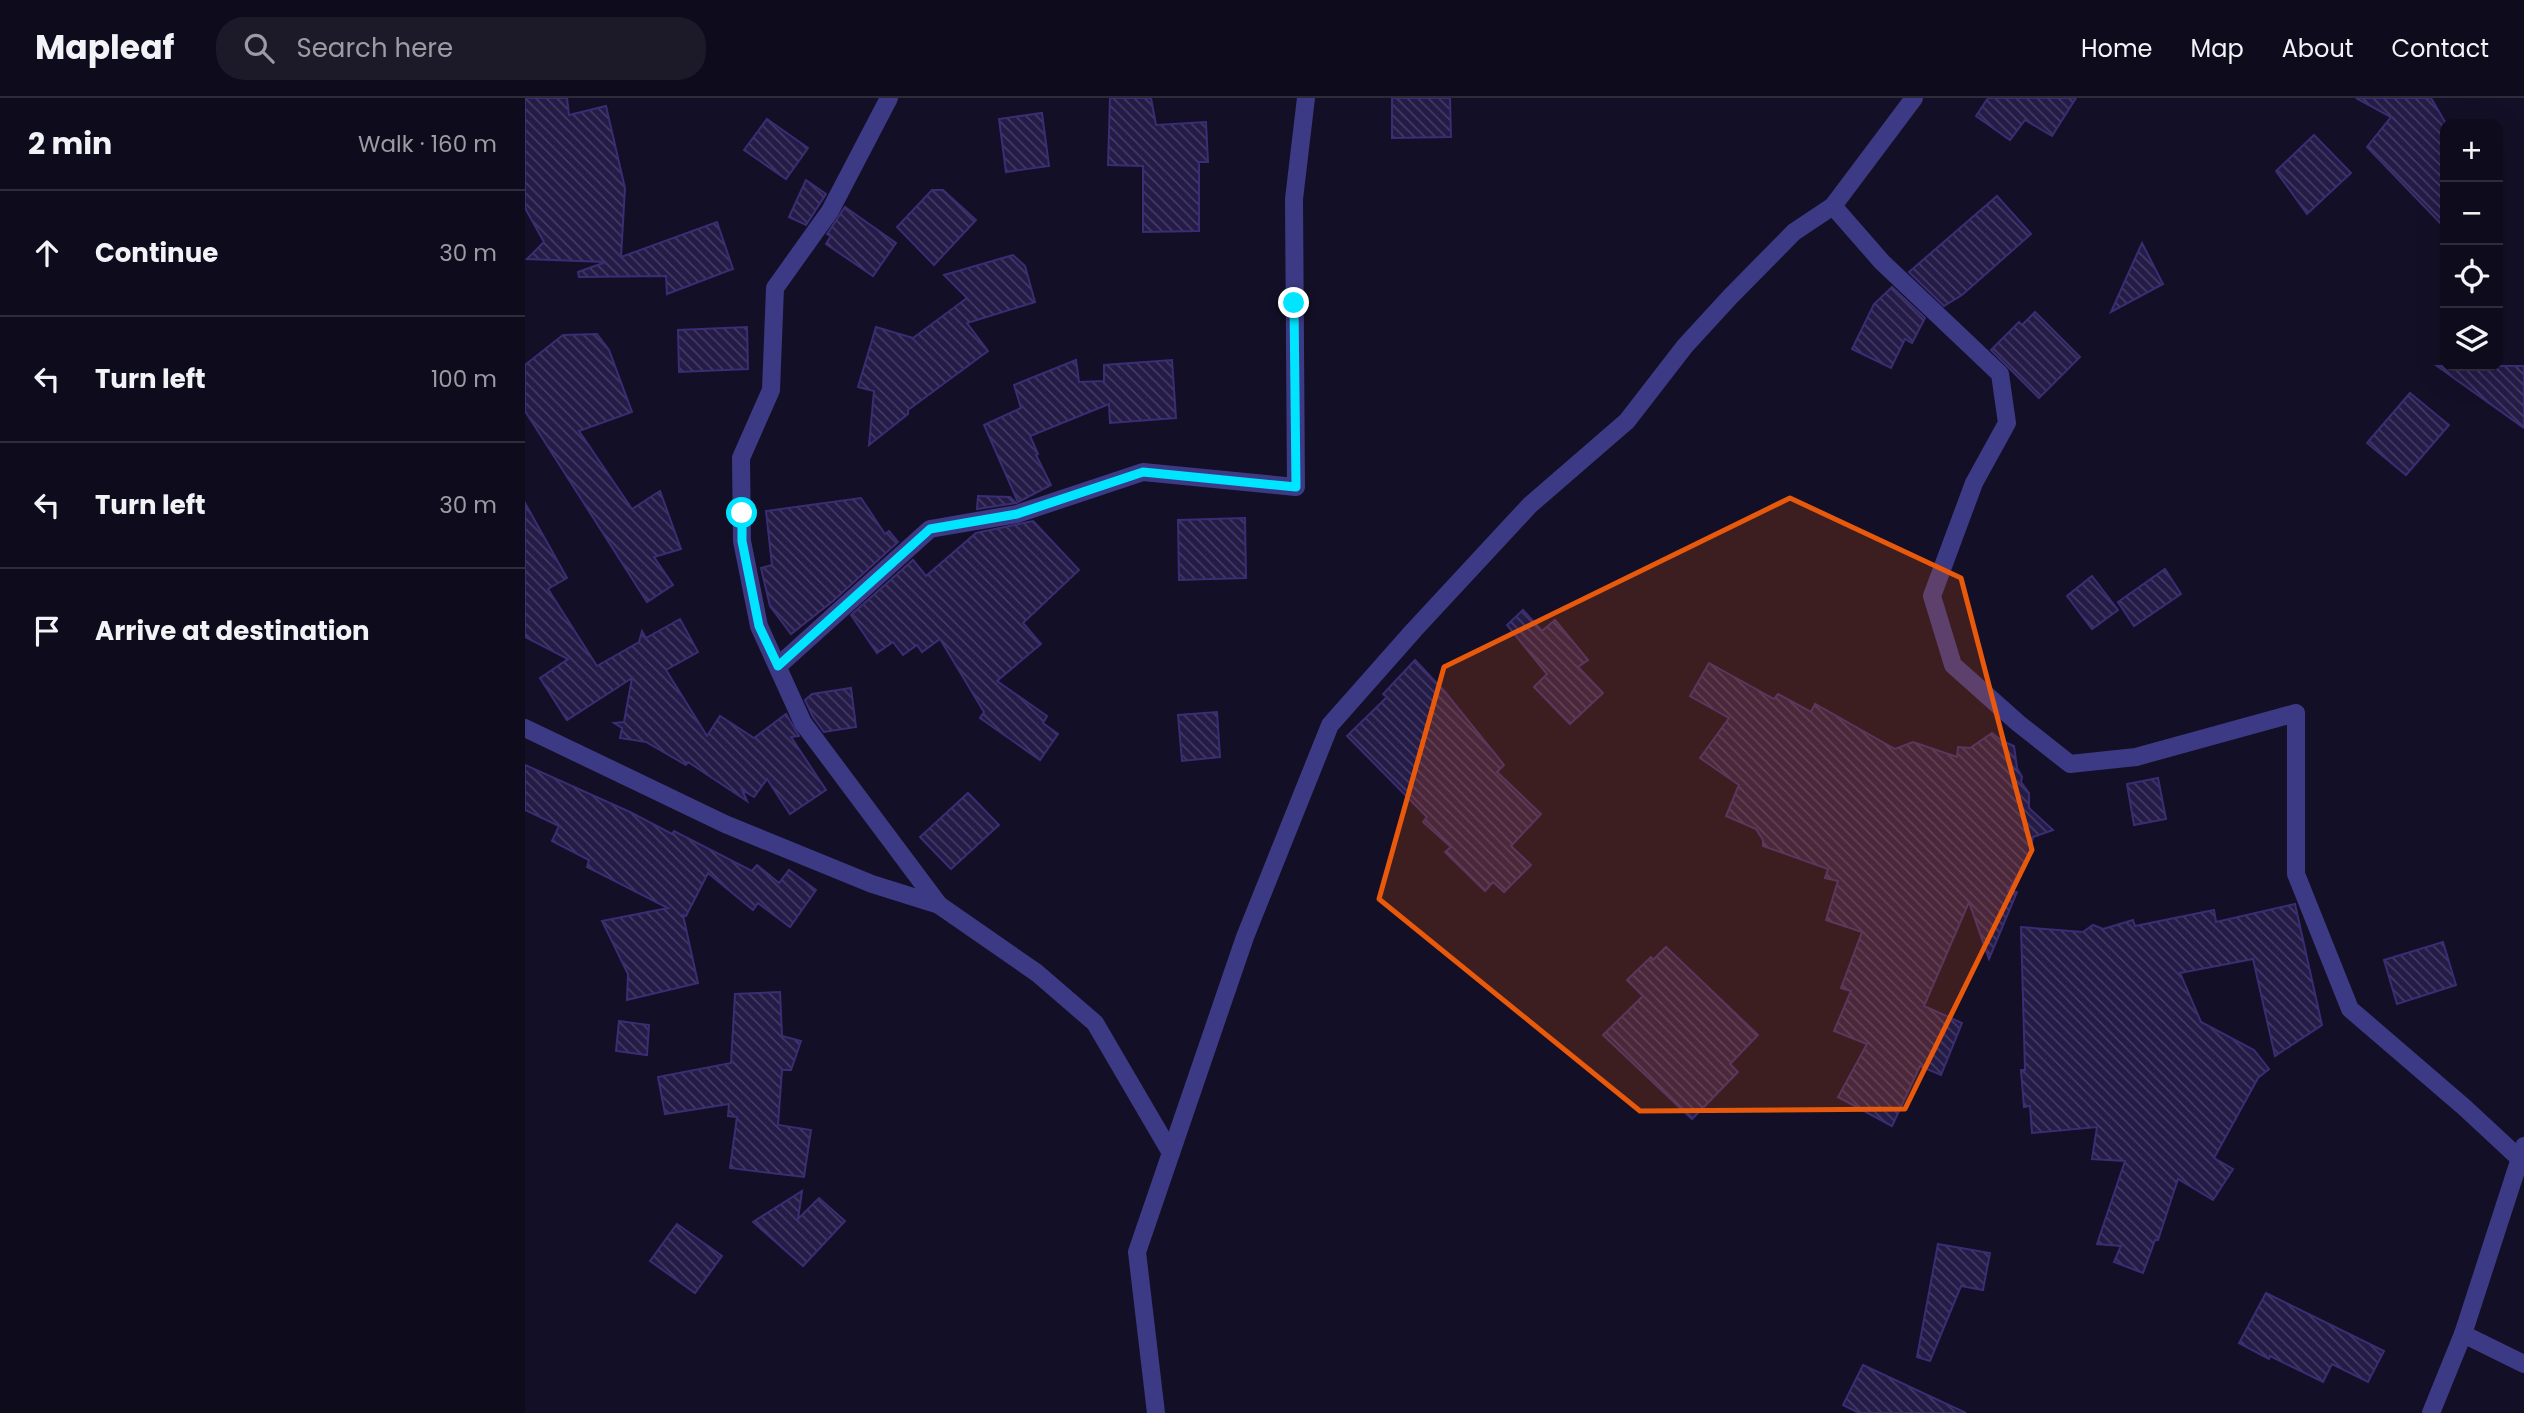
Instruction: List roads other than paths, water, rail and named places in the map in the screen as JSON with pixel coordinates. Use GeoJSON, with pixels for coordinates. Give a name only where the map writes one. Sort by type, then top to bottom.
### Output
{"type":"FeatureCollection","features":[{"type":"Feature","properties":{"kind":"street"},"geometry":{"type":"LineString","coordinates":[[889,98],[830,211],[775,288],[771,390],[741,458],[742,541],[759,626],[803,723],[844,775],[897,852],[939,905],[1037,973],[1095,1023],[1171,1153]]}},
{"type":"Feature","properties":{"kind":"street"},"geometry":{"type":"LineString","coordinates":[[778,666],[930,529],[1017,514],[1143,472],[1296,487],[1294,199],[1306,98]]}},
{"type":"Feature","properties":{"kind":"street"},"geometry":{"type":"LineString","coordinates":[[1156,1413],[1137,1252],[1245,937],[1330,725],[1530,505],[1627,421],[1685,346],[1730,297],[1794,232],[1833,205],[1914,98]]}},
{"type":"Feature","properties":{"kind":"street"},"geometry":{"type":"LineString","coordinates":[[1833,205],[1882,262],[2000,374],[2007,424],[1974,483],[1932,596],[1953,665],[2018,723],[2070,764],[2136,757],[2296,713],[2296,874],[2350,1009],[2464,1107],[2522,1152],[2463,1334],[2431,1413]]}},
{"type":"Feature","properties":{"kind":"street"},"geometry":{"type":"LineString","coordinates":[[525,728],[725,824],[872,884],[939,905]]}},
{"type":"Feature","properties":{"kind":"street"},"geometry":{"type":"LineString","coordinates":[[2463,1334],[2524,1364]]}}]}
